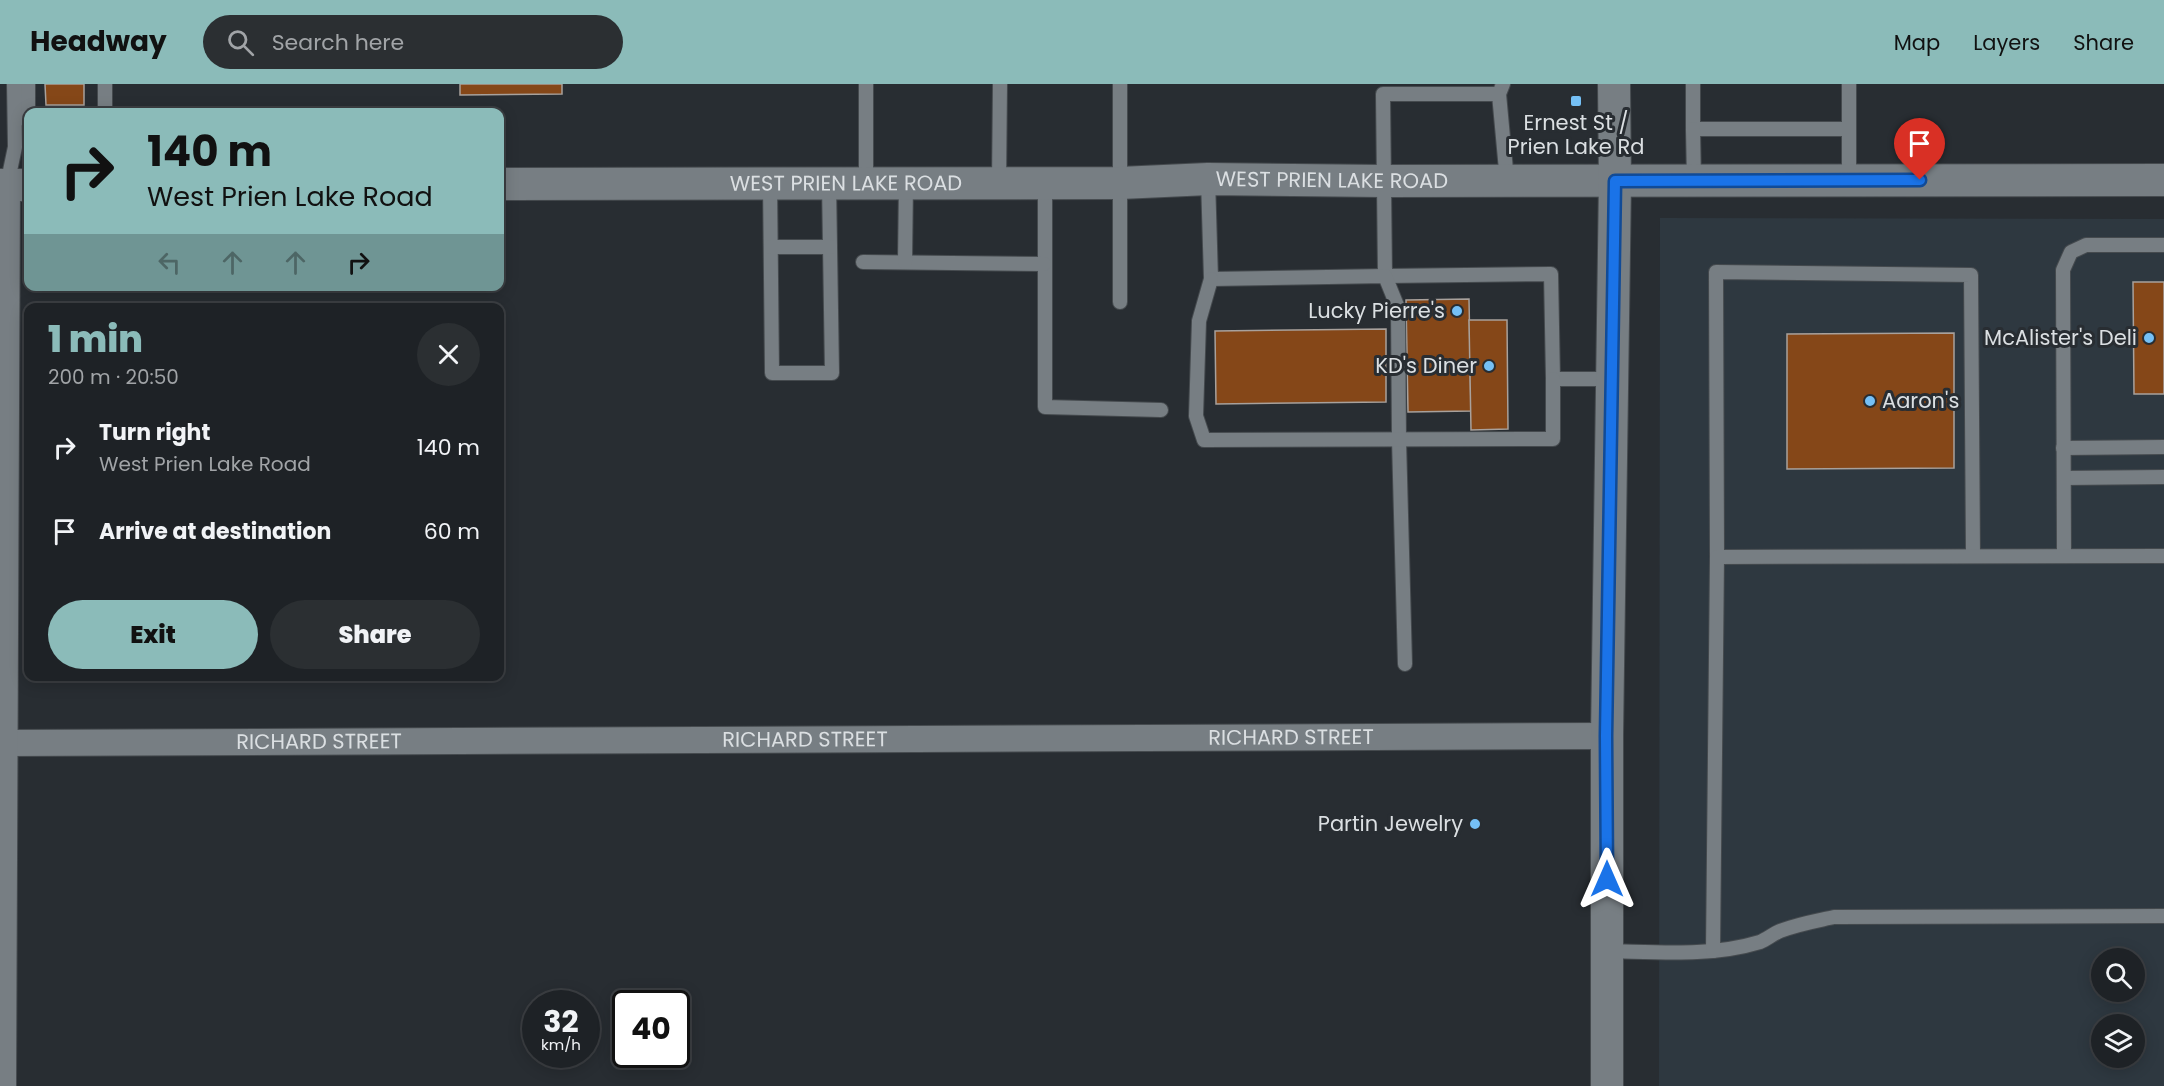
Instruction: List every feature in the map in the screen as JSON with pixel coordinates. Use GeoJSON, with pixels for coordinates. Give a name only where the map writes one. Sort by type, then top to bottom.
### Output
{"type":"FeatureCollection","features":[{"type":"Feature","properties":{"kind":"street"},"geometry":{"type":"LineString","coordinates":[[1607,1086],[1606,736],[1615,181],[1614,84]]}},
{"type":"Feature","properties":{"kind":"street","name":"WEST PRIEN LAKE ROAD"},"geometry":{"type":"LineString","coordinates":[[504,184],[1120,183],[1208,179],[1383,181],[2164,180]]}},
{"type":"Feature","properties":{"kind":"street"},"geometry":{"type":"LineString","coordinates":[[3,1086],[3,311],[12,185]]}},
{"type":"Feature","properties":{"kind":"street","name":"RICHARD STREET"},"geometry":{"type":"LineString","coordinates":[[4,743],[1606,736]]}},
{"type":"Feature","properties":{"kind":"lane"},"geometry":{"type":"LineString","coordinates":[[12,185],[15,147],[15,84]]}},
{"type":"Feature","properties":{"kind":"lane"},"geometry":{"type":"LineString","coordinates":[[28,84],[28,108]]}},
{"type":"Feature","properties":{"kind":"lane"},"geometry":{"type":"LineString","coordinates":[[105,84],[105,108]]}},
{"type":"Feature","properties":{"kind":"lane"},"geometry":{"type":"LineString","coordinates":[[866,84],[866,183]]}},
{"type":"Feature","properties":{"kind":"lane"},"geometry":{"type":"LineString","coordinates":[[999,183],[1000,84]]}},
{"type":"Feature","properties":{"kind":"lane"},"geometry":{"type":"LineString","coordinates":[[1120,84],[1120,302]]}},
{"type":"Feature","properties":{"kind":"lane"},"geometry":{"type":"LineString","coordinates":[[1693,84],[1694,181]]}},
{"type":"Feature","properties":{"kind":"lane"},"geometry":{"type":"LineString","coordinates":[[1849,84],[1849,180]]}},
{"type":"Feature","properties":{"kind":"lane"},"geometry":{"type":"LineString","coordinates":[[1406,664],[1399,440],[1398,308],[1385,276],[1383,89],[1501,89],[1507,181]]}},
{"type":"Feature","properties":{"kind":"lane"},"geometry":{"type":"LineString","coordinates":[[15,122],[24,112]]}},
{"type":"Feature","properties":{"kind":"lane"},"geometry":{"type":"LineString","coordinates":[[1693,129],[1849,129]]}},
{"type":"Feature","properties":{"kind":"lane"},"geometry":{"type":"LineString","coordinates":[[1208,179],[1211,279],[1199,321],[1196,416],[1204,440],[1553,439],[1551,274],[1211,279]]}},
{"type":"Feature","properties":{"kind":"lane"},"geometry":{"type":"LineString","coordinates":[[770,183],[772,373],[832,374],[829,183]]}},
{"type":"Feature","properties":{"kind":"lane"},"geometry":{"type":"LineString","coordinates":[[906,183],[906,262]]}},
{"type":"Feature","properties":{"kind":"lane"},"geometry":{"type":"LineString","coordinates":[[1045,183],[1045,407],[1161,410]]}},
{"type":"Feature","properties":{"kind":"lane"},"geometry":{"type":"LineString","coordinates":[[2064,556],[2063,270],[2071,252],[2085,244],[2164,245]]}},
{"type":"Feature","properties":{"kind":"lane"},"geometry":{"type":"LineString","coordinates":[[771,247],[830,247]]}},
{"type":"Feature","properties":{"kind":"lane"},"geometry":{"type":"LineString","coordinates":[[863,262],[1044,264]]}},
{"type":"Feature","properties":{"kind":"lane"},"geometry":{"type":"LineString","coordinates":[[1713,951],[1717,557],[1716,272],[1971,275],[1972,556]]}},
{"type":"Feature","properties":{"kind":"lane"},"geometry":{"type":"LineString","coordinates":[[1553,380],[1612,380]]}},
{"type":"Feature","properties":{"kind":"lane"},"geometry":{"type":"LineString","coordinates":[[2063,448],[2164,447]]}},
{"type":"Feature","properties":{"kind":"lane"},"geometry":{"type":"LineString","coordinates":[[2064,478],[2164,477]]}},
{"type":"Feature","properties":{"kind":"lane"},"geometry":{"type":"LineString","coordinates":[[1717,557],[2164,556]]}},
{"type":"Feature","properties":{"kind":"lane"},"geometry":{"type":"LineString","coordinates":[[1607,951],[1713,951],[1761,941],[1801,924],[1834,917],[2164,916]]}},
{"type":"Feature","properties":{"kind":"shaded area"},"geometry":{"type":"Polygon","coordinates":[[[1660,218],[2164,219],[2164,1086],[1659,1086],[1660,218]]]}},
{"type":"Feature","properties":{"kind":"building"},"geometry":{"type":"Polygon","coordinates":[[[45,84],[84,84],[84,105],[46,105],[45,84]]]}},
{"type":"Feature","properties":{"kind":"building"},"geometry":{"type":"Polygon","coordinates":[[[460,84],[562,84],[562,94],[460,95],[460,84]]]}},
{"type":"Feature","properties":{"kind":"building","name":"McAlister's Deli"},"geometry":{"type":"Polygon","coordinates":[[[2133,282],[2164,282],[2164,394],[2134,394],[2133,282]]]}},
{"type":"Feature","properties":{"kind":"building"},"geometry":{"type":"Polygon","coordinates":[[[1469,299],[1471,411],[1408,412],[1406,300],[1469,299]]]}},
{"type":"Feature","properties":{"kind":"building","name":"KD's Diner"},"geometry":{"type":"Polygon","coordinates":[[[1469,320],[1507,320],[1508,429],[1471,430],[1469,320]]]}},
{"type":"Feature","properties":{"kind":"building"},"geometry":{"type":"Polygon","coordinates":[[[1386,329],[1386,402],[1216,404],[1215,331],[1386,329]]]}},
{"type":"Feature","properties":{"kind":"building","name":"Aaron's"},"geometry":{"type":"Polygon","coordinates":[[[1954,333],[1954,468],[1787,469],[1787,334],[1954,333]]]}},
{"type":"Feature","properties":{"kind":"place","name":"Ernest St / Prien Lake Rd"},"geometry":{"type":"Point","coordinates":[1576,101]}},
{"type":"Feature","properties":{"kind":"place","name":"Lucky Pierre's"},"geometry":{"type":"Point","coordinates":[1457,311]}},
{"type":"Feature","properties":{"kind":"place","name":"McAlister's Deli"},"geometry":{"type":"Point","coordinates":[2149,338]}},
{"type":"Feature","properties":{"kind":"place","name":"KD's Diner"},"geometry":{"type":"Point","coordinates":[1489,366]}},
{"type":"Feature","properties":{"kind":"place","name":"Aaron's"},"geometry":{"type":"Point","coordinates":[1870,401]}},
{"type":"Feature","properties":{"kind":"place","name":"Partin Jewelry"},"geometry":{"type":"Point","coordinates":[1475,824]}},
{"type":"Feature","properties":{"kind":"route"},"geometry":{"type":"LineString","coordinates":[[1607,879],[1606,736],[1615,181],[1920,180]]}}]}
